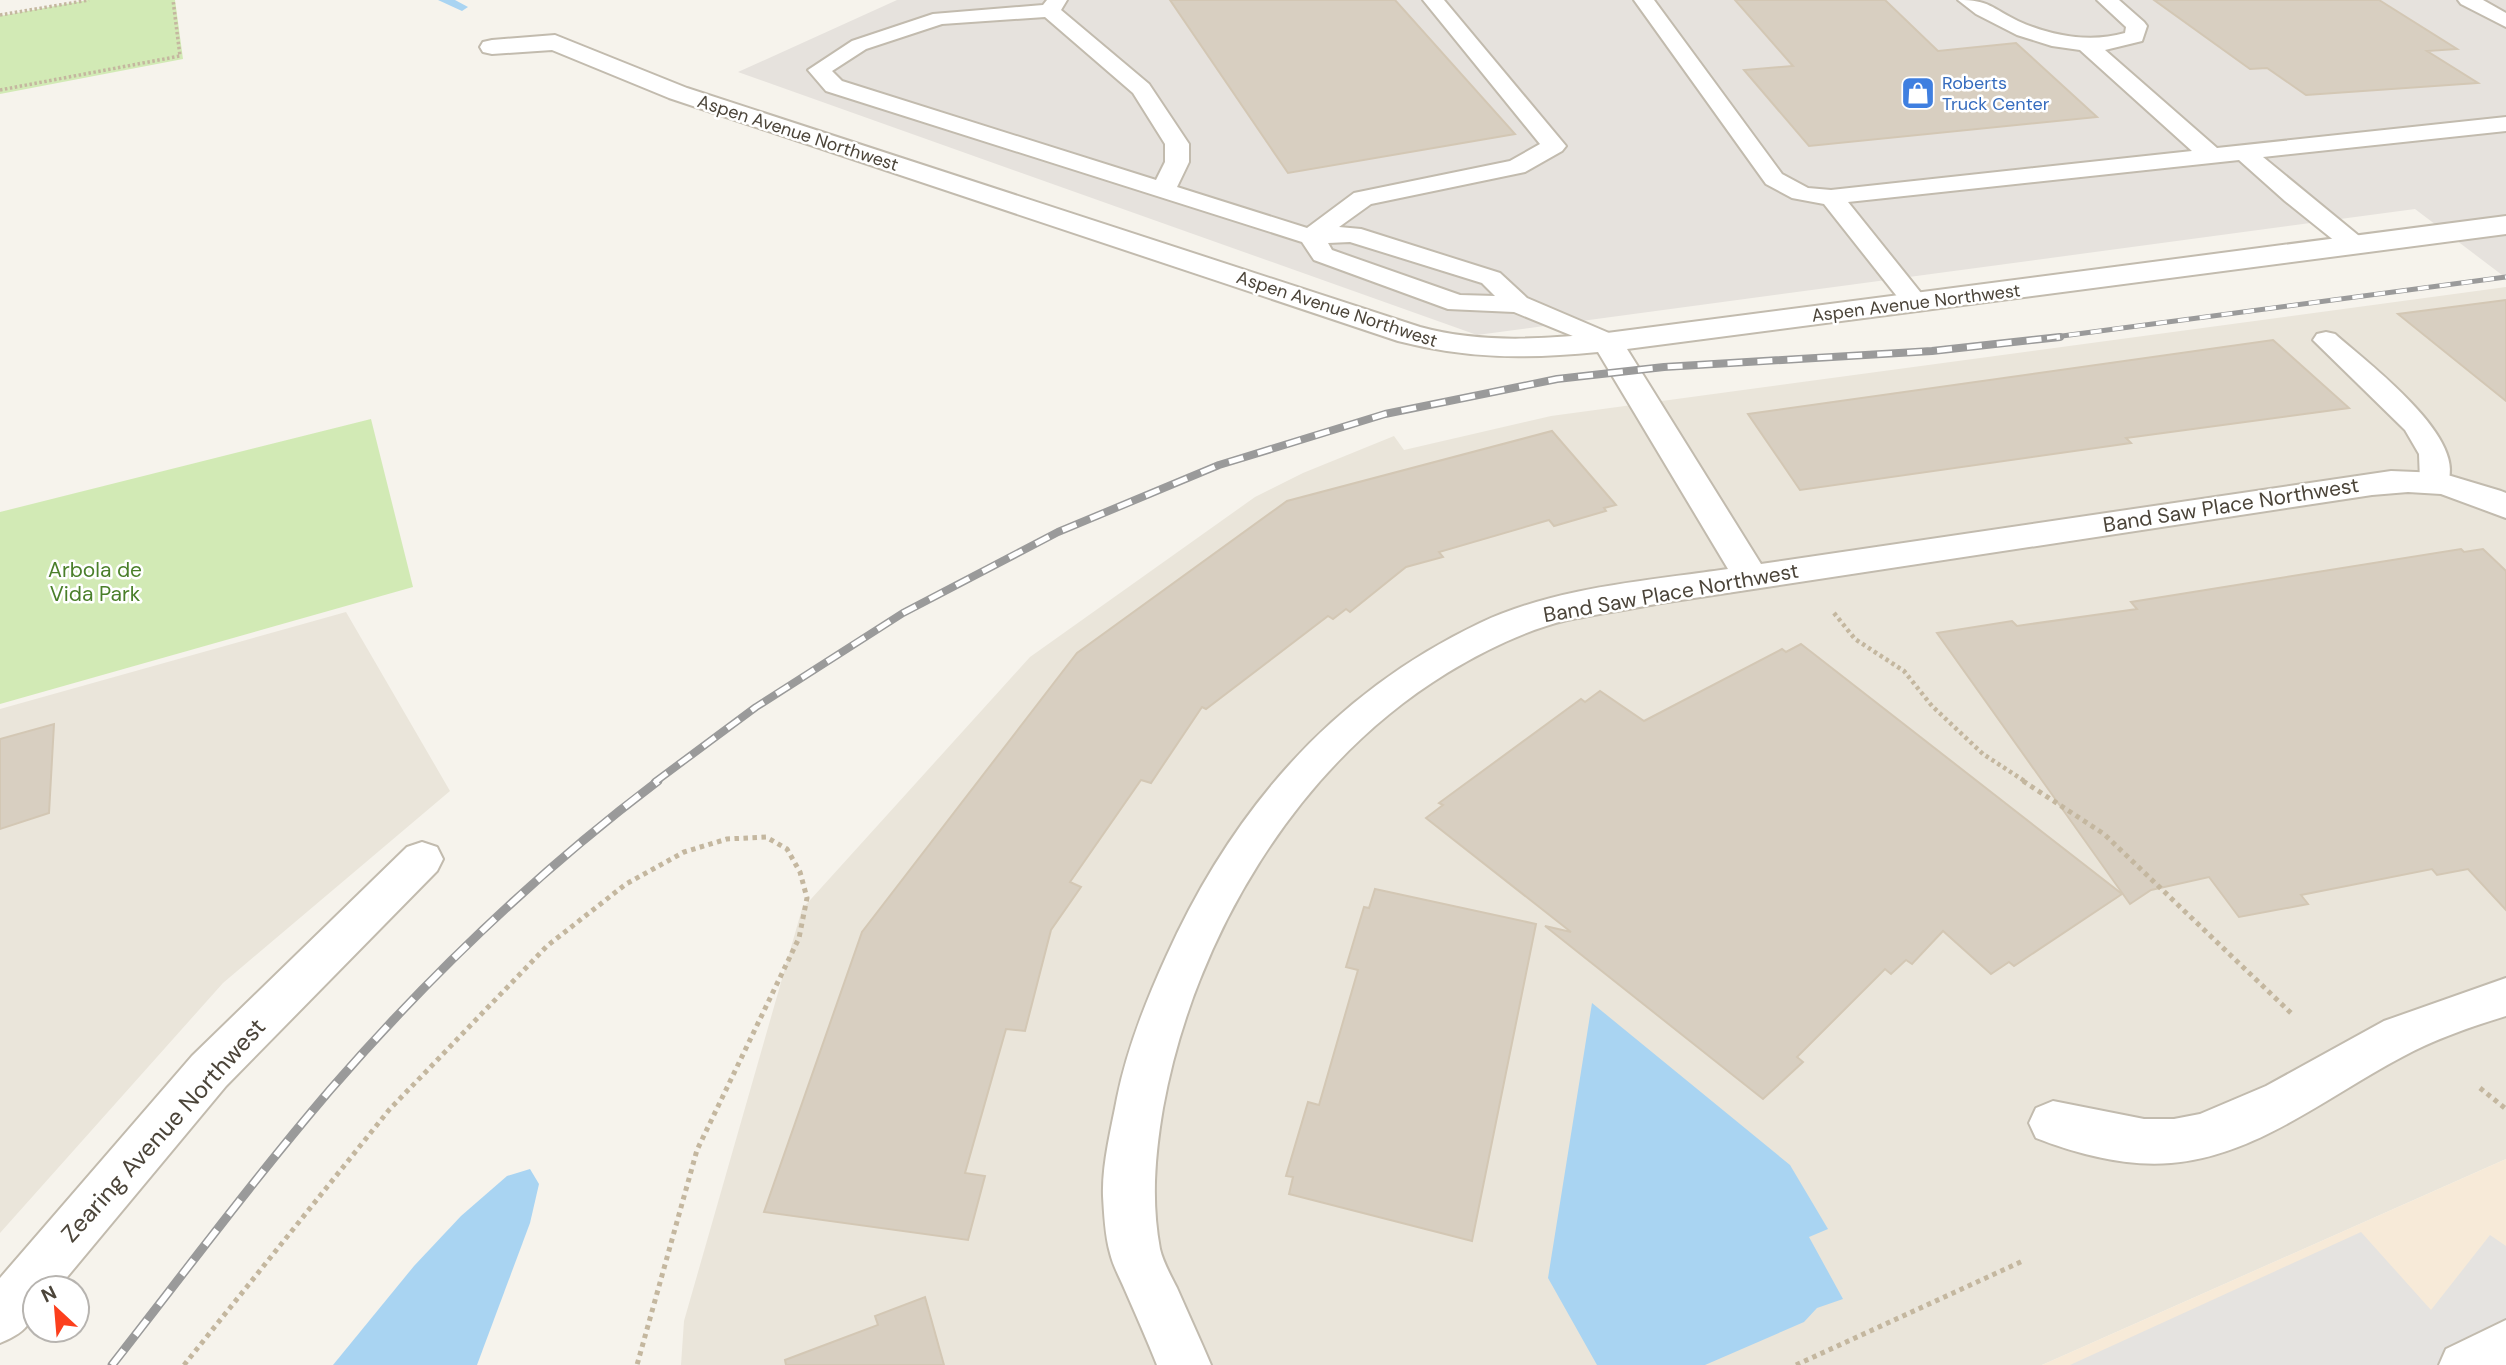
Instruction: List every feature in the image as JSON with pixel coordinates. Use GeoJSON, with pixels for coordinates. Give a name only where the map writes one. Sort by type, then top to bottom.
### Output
{"type":"FeatureCollection","features":[{"type":"Feature","properties":{"kind":"street","name":"Aspen Avenue Northwest"},"geometry":{"type":"LineString","coordinates":[[492,47],[555,42],[678,93],[1425,339],[1478,349],[1542,349],[1607,342],[2506,225]]}},
{"type":"Feature","properties":{"kind":"street"},"geometry":{"type":"LineString","coordinates":[[1607,342],[1751,577]]}},
{"type":"Feature","properties":{"kind":"street","name":"Band Saw Place Northwest"},"geometry":{"type":"LineString","coordinates":[[1184,1365],[1161,1318],[1135,1253],[1128,1194],[1133,1142],[1149,1058],[1173,991],[1203,923],[1241,857],[1279,801],[1332,744],[1383,699],[1433,664],[1496,631],[1560,609],[1751,577],[2372,484],[2414,479],[2435,481],[2462,487],[2506,507]]}},
{"type":"Feature","properties":{"kind":"street","name":"Zearing Avenue Northwest"},"geometry":{"type":"LineString","coordinates":[[0,1317],[209,1071],[422,859]]}},
{"type":"Feature","properties":{"kind":"street"},"geometry":{"type":"LineString","coordinates":[[2053,1123],[2123,1139],[2174,1141],[2226,1130],[2386,1042],[2465,1009],[2506,997]]}},
{"type":"Feature","properties":{"kind":"lane"},"geometry":{"type":"LineString","coordinates":[[1311,237],[1363,198],[1517,167],[1554,146],[1433,0]]}},
{"type":"Feature","properties":{"kind":"lane"},"geometry":{"type":"LineString","coordinates":[[1644,0],[1774,179],[1790,192],[1808,196],[1831,197],[2506,124]]}},
{"type":"Feature","properties":{"kind":"lane"},"geometry":{"type":"LineString","coordinates":[[1969,0],[2000,21],[2053,42],[2113,43],[2135,37],[2137,26],[2107,0]]}},
{"type":"Feature","properties":{"kind":"lane"},"geometry":{"type":"LineString","coordinates":[[2468,0],[2506,21]]}},
{"type":"Feature","properties":{"kind":"lane"},"geometry":{"type":"LineString","coordinates":[[1163,190],[1177,162],[1177,144],[1141,89],[1054,5],[940,18],[859,45],[819,70],[834,86],[1311,237],[1352,234],[1491,278],[1518,304],[1607,342]]}},
{"type":"Feature","properties":{"kind":"lane"},"geometry":{"type":"LineString","coordinates":[[2086,44],[2211,156]]}},
{"type":"Feature","properties":{"kind":"lane"},"geometry":{"type":"LineString","coordinates":[[2245,152],[2293,196],[2355,245]]}},
{"type":"Feature","properties":{"kind":"lane"},"geometry":{"type":"LineString","coordinates":[[1831,197],[1916,303]]}},
{"type":"Feature","properties":{"kind":"lane"},"geometry":{"type":"LineString","coordinates":[[2326,340],[2403,410],[2424,437],[2433,454],[2435,481]]}},
{"type":"Feature","properties":{"kind":"lane"},"geometry":{"type":"LineString","coordinates":[[2462,1365],[2506,1343]]}},
{"type":"Feature","properties":{"kind":"path"},"geometry":{"type":"LineString","coordinates":[[0,15],[89,0]]}},
{"type":"Feature","properties":{"kind":"path"},"geometry":{"type":"LineString","coordinates":[[0,90],[180,56],[173,0]]}},
{"type":"Feature","properties":{"kind":"path"},"geometry":{"type":"LineString","coordinates":[[1830,606],[1848,632],[1903,670],[1932,706],[1983,754],[2104,834],[2292,1014]]}},
{"type":"Feature","properties":{"kind":"path"},"geometry":{"type":"LineString","coordinates":[[184,1365],[389,1110],[547,946],[626,884],[684,852],[727,839],[766,837],[787,849],[800,872],[807,898],[799,938],[697,1150],[637,1365]]}},
{"type":"Feature","properties":{"kind":"path"},"geometry":{"type":"LineString","coordinates":[[2480,1088],[2506,1109]]}},
{"type":"Feature","properties":{"kind":"path"},"geometry":{"type":"LineString","coordinates":[[1796,1365],[2025,1260]]}},
{"type":"Feature","properties":{"kind":"shaded area"},"geometry":{"type":"Polygon","coordinates":[[[897,0],[2506,0],[2506,278],[2415,209],[1477,335],[738,72],[897,0]]]}},
{"type":"Feature","properties":{"kind":"shaded area"},"geometry":{"type":"Polygon","coordinates":[[[2506,287],[2506,1159],[2042,1365],[681,1365],[684,1321],[802,909],[1030,657],[1255,497],[1303,473],[1394,436],[1404,450],[1551,416],[2506,287]]]}},
{"type":"Feature","properties":{"kind":"shaded area"},"geometry":{"type":"Polygon","coordinates":[[[346,612],[450,791],[223,983],[0,1233],[0,709],[346,612]]]}},
{"type":"Feature","properties":{"kind":"shaded area"},"geometry":{"type":"Polygon","coordinates":[[[2506,1159],[2506,1365],[2042,1365],[2506,1159]]]}},
{"type":"Feature","properties":{"kind":"shaded area"},"geometry":{"type":"Polygon","coordinates":[[[2361,1232],[2431,1310],[2490,1235],[2506,1246],[2506,1365],[2070,1365],[2361,1232]]]}},
{"type":"Feature","properties":{"kind":"green space"},"geometry":{"type":"Polygon","coordinates":[[[88,0],[175,0],[183,59],[0,94],[0,16],[88,0]]]}},
{"type":"Feature","properties":{"kind":"green space","name":"Arbola de Vida Park"},"geometry":{"type":"Polygon","coordinates":[[[371,419],[413,587],[0,704],[0,512],[371,419]]]}},
{"type":"Feature","properties":{"kind":"water"},"geometry":{"type":"Polygon","coordinates":[[[1592,1003],[1790,1165],[1828,1229],[1809,1237],[1843,1299],[1817,1308],[1804,1322],[1705,1365],[1597,1365],[1548,1278],[1592,1003]]]}},
{"type":"Feature","properties":{"kind":"water"},"geometry":{"type":"Polygon","coordinates":[[[530,1169],[539,1184],[530,1223],[477,1365],[333,1365],[414,1266],[461,1216],[507,1176],[530,1169]]]}},
{"type":"Feature","properties":{"kind":"building"},"geometry":{"type":"Polygon","coordinates":[[[1170,0],[1395,0],[1515,134],[1288,173],[1170,0]]]}},
{"type":"Feature","properties":{"kind":"building","name":"Roberts Truck Center"},"geometry":{"type":"Polygon","coordinates":[[[1735,0],[1885,0],[1938,51],[2016,43],[2097,117],[1809,146],[1744,70],[1793,66],[1735,0]]]}},
{"type":"Feature","properties":{"kind":"building"},"geometry":{"type":"Polygon","coordinates":[[[2154,0],[2379,0],[2457,49],[2427,51],[2478,83],[2306,95],[2267,68],[2250,69],[2154,0]]]}},
{"type":"Feature","properties":{"kind":"building"},"geometry":{"type":"Polygon","coordinates":[[[2506,300],[2506,401],[2398,314],[2506,300]]]}},
{"type":"Feature","properties":{"kind":"building"},"geometry":{"type":"Polygon","coordinates":[[[2273,340],[2349,408],[2126,438],[2131,443],[1800,490],[1748,414],[2273,340]]]}},
{"type":"Feature","properties":{"kind":"building"},"geometry":{"type":"Polygon","coordinates":[[[1552,431],[1616,505],[1604,508],[1606,511],[1554,526],[1549,520],[1439,552],[1443,557],[1406,567],[1350,612],[1346,609],[1333,619],[1328,616],[1206,709],[1202,707],[1151,783],[1141,780],[1070,882],[1081,887],[1051,930],[1025,1031],[1006,1029],[965,1173],[985,1176],[968,1240],[764,1212],[862,932],[1077,653],[1287,501],[1552,431]]]}},
{"type":"Feature","properties":{"kind":"building"},"geometry":{"type":"Polygon","coordinates":[[[2461,549],[2464,552],[2483,549],[2506,571],[2506,910],[2468,869],[2437,875],[2432,869],[2301,895],[2308,904],[2239,917],[2209,877],[2151,890],[2130,904],[1937,633],[2012,621],[2017,626],[2137,609],[2131,602],[2461,549]]]}},
{"type":"Feature","properties":{"kind":"building"},"geometry":{"type":"Polygon","coordinates":[[[1801,644],[2122,894],[2014,966],[2009,962],[1991,974],[1943,931],[1912,964],[1906,960],[1891,974],[1885,969],[1797,1057],[1803,1062],[1763,1099],[1545,926],[1571,932],[1426,818],[1443,805],[1439,803],[1581,699],[1585,702],[1600,691],[1644,721],[1782,649],[1786,652],[1801,644]]]}},
{"type":"Feature","properties":{"kind":"building"},"geometry":{"type":"Polygon","coordinates":[[[54,724],[49,813],[0,829],[0,739],[54,724]]]}},
{"type":"Feature","properties":{"kind":"building"},"geometry":{"type":"Polygon","coordinates":[[[1375,889],[1536,924],[1472,1241],[1289,1194],[1293,1177],[1286,1176],[1308,1102],[1319,1105],[1358,970],[1346,967],[1364,907],[1369,908],[1375,889]]]}},
{"type":"Feature","properties":{"kind":"building"},"geometry":{"type":"Polygon","coordinates":[[[925,1297],[944,1365],[786,1365],[785,1360],[878,1325],[875,1316],[925,1297]]]}},
{"type":"Feature","properties":{"kind":"waterway"},"geometry":{"type":"LineString","coordinates":[[444,0],[462,7]]}},
{"type":"Feature","properties":{"kind":"railway"},"geometry":{"type":"LineString","coordinates":[[2047,338],[2506,277]]}},
{"type":"Feature","properties":{"kind":"railway"},"geometry":{"type":"LineString","coordinates":[[655,782],[756,707],[903,613],[1058,532],[1219,465],[1385,414],[1557,379],[1664,367],[1932,351],[2060,337]]}},
{"type":"Feature","properties":{"kind":"railway"},"geometry":{"type":"LineString","coordinates":[[112,1365],[247,1192],[367,1048],[486,927],[570,851],[658,781]]}},
{"type":"Feature","properties":{"kind":"place","name":"Roberts Truck Center"},"geometry":{"type":"Point","coordinates":[1918,93]}}]}
